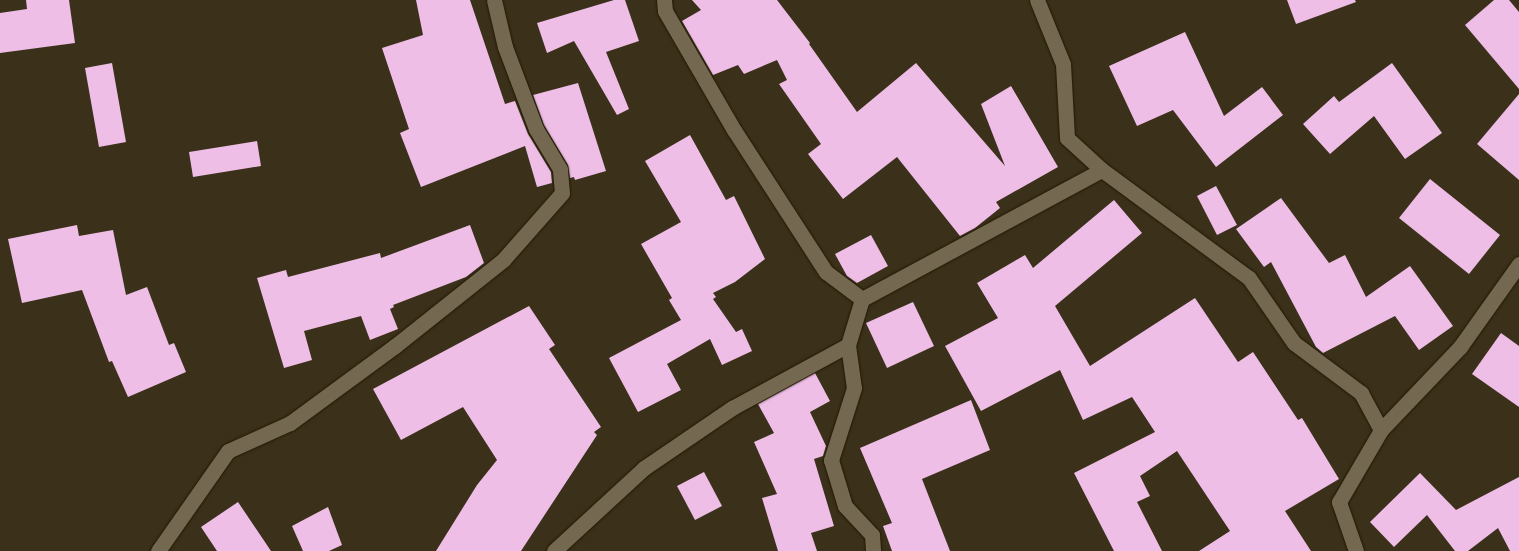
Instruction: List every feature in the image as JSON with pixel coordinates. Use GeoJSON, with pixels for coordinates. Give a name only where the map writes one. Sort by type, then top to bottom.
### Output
{"type":"FeatureCollection","features":[{"type":"Feature","properties":{"kind":"street"},"geometry":{"type":"LineString","coordinates":[[158,551],[228,451],[290,423],[395,346],[503,260],[562,193],[560,169],[536,129],[505,47],[494,0]]}},
{"type":"Feature","properties":{"kind":"street"},"geometry":{"type":"LineString","coordinates":[[664,0],[665,11],[734,130],[826,272],[862,299]]}},
{"type":"Feature","properties":{"kind":"street"},"geometry":{"type":"LineString","coordinates":[[1037,0],[1064,64],[1067,138],[1102,170],[1249,278],[1294,343],[1360,393],[1382,430]]}},
{"type":"Feature","properties":{"kind":"street"},"geometry":{"type":"LineString","coordinates":[[873,551],[872,535],[846,506],[830,460],[854,388],[848,345],[862,299],[1102,170]]}},
{"type":"Feature","properties":{"kind":"street"},"geometry":{"type":"LineString","coordinates":[[1356,551],[1339,502],[1382,430],[1460,348],[1519,264]]}},
{"type":"Feature","properties":{"kind":"street"},"geometry":{"type":"LineString","coordinates":[[554,551],[644,468],[732,408],[848,345]]}},
{"type":"Feature","properties":{"kind":"building"},"geometry":{"type":"Polygon","coordinates":[[[26,0],[69,0],[75,43],[0,53],[0,13],[27,9],[26,0]]]}},
{"type":"Feature","properties":{"kind":"building"},"geometry":{"type":"Polygon","coordinates":[[[416,0],[470,0],[505,104],[515,101],[528,134],[551,172],[552,183],[537,187],[525,146],[421,187],[400,133],[409,129],[382,48],[423,35],[416,0]]]}},
{"type":"Feature","properties":{"kind":"building"},"geometry":{"type":"Polygon","coordinates":[[[614,0],[625,0],[639,41],[606,52],[629,109],[617,115],[574,41],[547,53],[537,23],[614,0]]]}},
{"type":"Feature","properties":{"kind":"building"},"geometry":{"type":"Polygon","coordinates":[[[692,0],[777,0],[810,43],[857,112],[916,63],[1005,166],[981,104],[1011,86],[1058,167],[996,202],[1000,208],[975,228],[960,236],[897,157],[843,199],[808,154],[821,144],[779,84],[787,80],[777,60],[744,74],[738,65],[713,75],[682,21],[701,10],[692,0]]]}},
{"type":"Feature","properties":{"kind":"building"},"geometry":{"type":"Polygon","coordinates":[[[1287,0],[1355,0],[1356,2],[1296,24],[1287,0]]]}},
{"type":"Feature","properties":{"kind":"building"},"geometry":{"type":"Polygon","coordinates":[[[1494,0],[1509,0],[1519,12],[1519,89],[1465,25],[1494,0]]]}},
{"type":"Feature","properties":{"kind":"building"},"geometry":{"type":"Polygon","coordinates":[[[1185,32],[1224,116],[1262,87],[1283,115],[1216,167],[1173,110],[1137,126],[1109,66],[1185,32]]]}},
{"type":"Feature","properties":{"kind":"building"},"geometry":{"type":"Polygon","coordinates":[[[112,63],[126,142],[99,147],[85,68],[112,63]]]}},
{"type":"Feature","properties":{"kind":"building"},"geometry":{"type":"Polygon","coordinates":[[[1392,63],[1442,133],[1405,159],[1374,116],[1330,154],[1303,124],[1334,96],[1339,102],[1392,63]]]}},
{"type":"Feature","properties":{"kind":"building"},"geometry":{"type":"Polygon","coordinates":[[[578,83],[606,171],[575,180],[574,177],[570,178],[568,165],[544,125],[533,95],[578,83]]]}},
{"type":"Feature","properties":{"kind":"building"},"geometry":{"type":"Polygon","coordinates":[[[1519,94],[1519,180],[1477,144],[1519,94]]]}},
{"type":"Feature","properties":{"kind":"building"},"geometry":{"type":"Polygon","coordinates":[[[690,135],[726,200],[734,196],[765,259],[735,282],[713,293],[716,297],[713,299],[736,332],[742,329],[752,351],[722,365],[710,339],[667,364],[681,390],[638,412],[609,358],[681,320],[669,300],[672,298],[641,244],[681,222],[645,161],[690,135]]]}},
{"type":"Feature","properties":{"kind":"building"},"geometry":{"type":"Polygon","coordinates":[[[257,141],[261,166],[193,177],[189,152],[257,141]]]}},
{"type":"Feature","properties":{"kind":"building"},"geometry":{"type":"Polygon","coordinates":[[[1430,179],[1500,235],[1469,274],[1399,218],[1430,179]]]}},
{"type":"Feature","properties":{"kind":"building"},"geometry":{"type":"Polygon","coordinates":[[[1216,186],[1237,225],[1217,235],[1197,196],[1216,186]]]}},
{"type":"Feature","properties":{"kind":"building"},"geometry":{"type":"Polygon","coordinates":[[[1281,198],[1329,263],[1345,255],[1366,297],[1410,266],[1453,326],[1419,350],[1395,316],[1323,353],[1316,347],[1271,262],[1264,267],[1236,229],[1281,198]]]}},
{"type":"Feature","properties":{"kind":"building"},"geometry":{"type":"Polygon","coordinates":[[[1114,200],[1142,233],[1055,306],[1090,366],[1195,298],[1238,362],[1253,352],[1298,420],[1302,418],[1339,479],[1285,511],[1311,551],[1199,551],[1230,531],[1177,451],[1140,476],[1150,496],[1137,502],[1162,551],[1114,551],[1074,473],[1155,432],[1132,397],[1083,420],[1060,370],[981,411],[945,346],[998,318],[977,283],[1025,255],[1033,268],[1114,200]]]}},
{"type":"Feature","properties":{"kind":"building"},"geometry":{"type":"Polygon","coordinates":[[[77,225],[79,236],[113,230],[126,295],[147,287],[169,345],[174,343],[186,372],[128,397],[112,361],[109,362],[82,290],[22,303],[8,239],[77,225]]]}},
{"type":"Feature","properties":{"kind":"building"},"geometry":{"type":"Polygon","coordinates":[[[470,225],[484,263],[466,277],[393,305],[394,307],[390,309],[398,329],[370,340],[361,316],[304,331],[312,360],[284,368],[257,278],[286,270],[288,277],[380,253],[381,258],[470,225]]]}},
{"type":"Feature","properties":{"kind":"building"},"geometry":{"type":"Polygon","coordinates":[[[871,235],[888,266],[857,283],[847,276],[835,254],[871,235]]]}},
{"type":"Feature","properties":{"kind":"building"},"geometry":{"type":"Polygon","coordinates":[[[913,302],[934,346],[887,368],[866,323],[913,302]]]}},
{"type":"Feature","properties":{"kind":"building"},"geometry":{"type":"Polygon","coordinates":[[[529,306],[555,345],[549,349],[601,427],[594,432],[597,435],[521,551],[436,551],[477,485],[497,460],[463,407],[401,440],[373,389],[529,306]]]}},
{"type":"Feature","properties":{"kind":"building"},"geometry":{"type":"Polygon","coordinates":[[[1501,333],[1519,346],[1519,407],[1472,374],[1501,333]]]}},
{"type":"Feature","properties":{"kind":"building"},"geometry":{"type":"Polygon","coordinates":[[[815,373],[830,401],[810,412],[826,446],[823,456],[814,459],[834,526],[811,533],[817,551],[778,551],[762,498],[777,494],[754,442],[774,433],[758,404],[815,373]]]}},
{"type":"Feature","properties":{"kind":"building"},"geometry":{"type":"Polygon","coordinates":[[[971,400],[990,450],[922,479],[950,551],[892,551],[883,526],[892,523],[860,448],[971,400]]]}},
{"type":"Feature","properties":{"kind":"building"},"geometry":{"type":"Polygon","coordinates":[[[704,472],[722,506],[695,520],[677,486],[704,472]]]}},
{"type":"Feature","properties":{"kind":"building"},"geometry":{"type":"Polygon","coordinates":[[[1420,473],[1456,510],[1519,477],[1519,551],[1510,551],[1498,528],[1468,551],[1455,551],[1427,515],[1394,547],[1370,522],[1420,473]]]}},
{"type":"Feature","properties":{"kind":"building"},"geometry":{"type":"Polygon","coordinates":[[[238,502],[271,551],[217,551],[201,527],[238,502]]]}},
{"type":"Feature","properties":{"kind":"building"},"geometry":{"type":"Polygon","coordinates":[[[328,507],[342,545],[329,551],[303,551],[292,526],[328,507]]]}}]}
